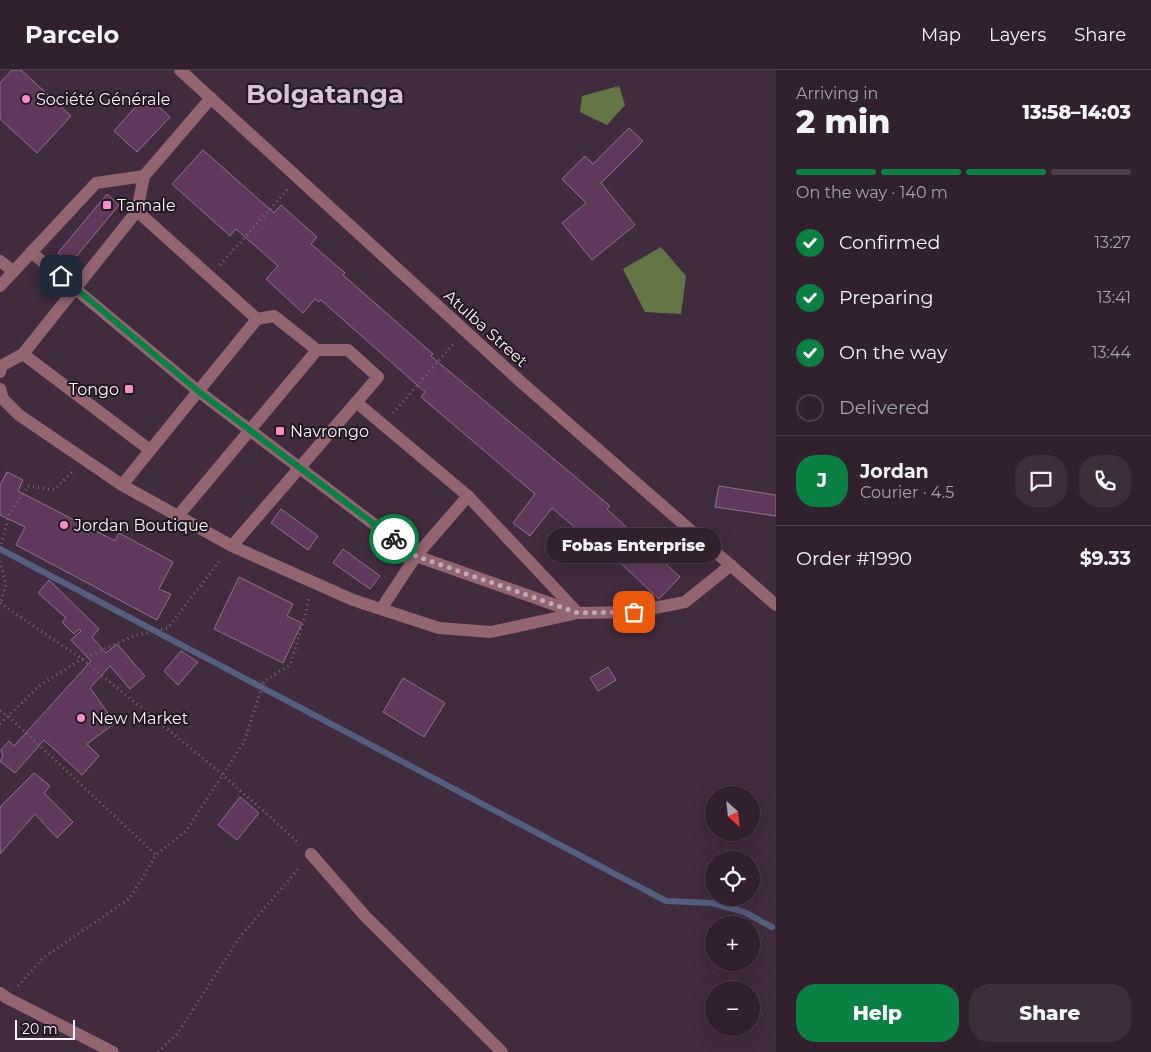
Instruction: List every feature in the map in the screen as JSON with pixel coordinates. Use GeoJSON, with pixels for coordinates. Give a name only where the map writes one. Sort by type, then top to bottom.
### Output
{"type":"FeatureCollection","features":[{"type":"Feature","properties":{"kind":"street","name":"Atulba Street"},"geometry":{"type":"LineString","coordinates":[[180,70],[464,330],[776,605]]}},
{"type":"Feature","properties":{"kind":"street"},"geometry":{"type":"LineString","coordinates":[[0,372],[1,366],[23,354],[137,211],[144,176],[211,98]]}},
{"type":"Feature","properties":{"kind":"street"},"geometry":{"type":"LineString","coordinates":[[0,286],[96,183],[144,176]]}},
{"type":"Feature","properties":{"kind":"street"},"geometry":{"type":"LineString","coordinates":[[137,211],[257,318]]}},
{"type":"Feature","properties":{"kind":"street"},"geometry":{"type":"LineString","coordinates":[[32,252],[198,391],[416,556],[578,613]]}},
{"type":"Feature","properties":{"kind":"street"},"geometry":{"type":"LineString","coordinates":[[0,261],[13,271]]}},
{"type":"Feature","properties":{"kind":"street"},"geometry":{"type":"LineString","coordinates":[[122,485],[257,318],[274,316],[317,350],[348,350],[378,377],[232,546]]}},
{"type":"Feature","properties":{"kind":"street"},"geometry":{"type":"LineString","coordinates":[[178,516],[317,350]]}},
{"type":"Feature","properties":{"kind":"street"},"geometry":{"type":"LineString","coordinates":[[23,354],[150,450]]}},
{"type":"Feature","properties":{"kind":"street"},"geometry":{"type":"LineString","coordinates":[[0,389],[3,399],[20,415],[85,460],[122,485],[232,546],[353,600],[439,628],[491,632],[578,613],[634,612],[686,602],[731,565]]}},
{"type":"Feature","properties":{"kind":"street"},"geometry":{"type":"LineString","coordinates":[[356,402],[468,496],[578,613]]}},
{"type":"Feature","properties":{"kind":"street"},"geometry":{"type":"LineString","coordinates":[[381,609],[416,556],[468,496]]}},
{"type":"Feature","properties":{"kind":"street"},"geometry":{"type":"LineString","coordinates":[[311,854],[365,916],[502,1052]]}},
{"type":"Feature","properties":{"kind":"street"},"geometry":{"type":"LineString","coordinates":[[4,996],[113,1052]]}},
{"type":"Feature","properties":{"kind":"path"},"geometry":{"type":"LineString","coordinates":[[210,277],[298,178]]}},
{"type":"Feature","properties":{"kind":"path"},"geometry":{"type":"LineString","coordinates":[[383,424],[464,330]]}},
{"type":"Feature","properties":{"kind":"path"},"geometry":{"type":"LineString","coordinates":[[1,547],[8,515],[28,486],[54,490],[85,460]]}},
{"type":"Feature","properties":{"kind":"path"},"geometry":{"type":"LineString","coordinates":[[0,724],[39,686],[82,659],[134,636],[168,628],[232,546]]}},
{"type":"Feature","properties":{"kind":"path"},"geometry":{"type":"LineString","coordinates":[[0,561],[6,585],[0,603],[82,659],[222,774],[311,854],[240,937],[178,1034],[158,1052]]}},
{"type":"Feature","properties":{"kind":"path"},"geometry":{"type":"LineString","coordinates":[[4,996],[43,958],[130,898],[156,855],[186,831],[244,742],[264,681],[290,665],[305,616],[312,582]]}},
{"type":"Feature","properties":{"kind":"path"},"geometry":{"type":"LineString","coordinates":[[0,711],[8,716],[156,855]]}},
{"type":"Feature","properties":{"kind":"green space"},"geometry":{"type":"Polygon","coordinates":[[[619,86],[625,105],[607,125],[580,112],[582,96],[619,86]]]}},
{"type":"Feature","properties":{"kind":"green space"},"geometry":{"type":"Polygon","coordinates":[[[661,247],[686,276],[681,314],[645,312],[623,269],[661,247]]]}},
{"type":"Feature","properties":{"kind":"building","name":"Société Générale"},"geometry":{"type":"Polygon","coordinates":[[[12,70],[21,70],[71,116],[37,153],[0,119],[0,83],[12,70]]]}},
{"type":"Feature","properties":{"kind":"building"},"geometry":{"type":"Polygon","coordinates":[[[146,95],[170,117],[137,152],[114,131],[146,95]]]}},
{"type":"Feature","properties":{"kind":"building"},"geometry":{"type":"Polygon","coordinates":[[[629,128],[643,141],[601,183],[635,225],[592,260],[562,223],[586,203],[562,179],[585,156],[593,164],[629,128]]]}},
{"type":"Feature","properties":{"kind":"building"},"geometry":{"type":"Polygon","coordinates":[[[203,150],[274,213],[281,205],[317,237],[311,244],[345,273],[343,275],[433,354],[431,356],[610,506],[607,509],[680,577],[659,599],[587,532],[584,535],[552,508],[530,536],[513,523],[535,494],[421,397],[425,392],[321,300],[319,302],[315,299],[303,313],[266,279],[278,266],[236,229],[230,236],[172,184],[203,150]]]}},
{"type":"Feature","properties":{"kind":"building"},"geometry":{"type":"Polygon","coordinates":[[[107,194],[119,205],[70,264],[58,253],[107,194]]]}},
{"type":"Feature","properties":{"kind":"building"},"geometry":{"type":"Polygon","coordinates":[[[7,472],[23,480],[18,491],[115,541],[119,533],[173,562],[159,589],[171,594],[157,620],[16,545],[25,527],[0,515],[0,485],[7,472]]]}},
{"type":"Feature","properties":{"kind":"building"},"geometry":{"type":"Polygon","coordinates":[[[719,486],[776,495],[776,516],[715,507],[719,486]]]}},
{"type":"Feature","properties":{"kind":"building"},"geometry":{"type":"Polygon","coordinates":[[[281,509],[318,536],[308,550],[271,523],[281,509]]]}},
{"type":"Feature","properties":{"kind":"building"},"geometry":{"type":"Polygon","coordinates":[[[343,549],[380,576],[370,589],[333,563],[343,549]]]}},
{"type":"Feature","properties":{"kind":"building"},"geometry":{"type":"Polygon","coordinates":[[[239,577],[293,604],[287,616],[302,623],[283,663],[214,629],[239,577]]]}},
{"type":"Feature","properties":{"kind":"building"},"geometry":{"type":"Polygon","coordinates":[[[49,580],[99,629],[92,637],[106,653],[117,644],[145,676],[130,689],[110,666],[90,688],[115,723],[87,744],[99,756],[82,775],[44,740],[15,773],[0,761],[3,756],[1,750],[9,741],[14,746],[91,661],[71,640],[81,631],[79,629],[74,634],[62,622],[66,618],[38,593],[49,580]]]}},
{"type":"Feature","properties":{"kind":"building"},"geometry":{"type":"Polygon","coordinates":[[[181,651],[198,662],[178,685],[164,671],[181,651]]]}},
{"type":"Feature","properties":{"kind":"building"},"geometry":{"type":"Polygon","coordinates":[[[608,667],[616,680],[598,691],[590,678],[608,667]]]}},
{"type":"Feature","properties":{"kind":"building"},"geometry":{"type":"Polygon","coordinates":[[[403,678],[445,703],[424,737],[383,712],[403,678]]]}},
{"type":"Feature","properties":{"kind":"building"},"geometry":{"type":"Polygon","coordinates":[[[34,773],[50,786],[44,793],[73,822],[57,838],[35,814],[0,854],[0,807],[34,773]]]}},
{"type":"Feature","properties":{"kind":"building"},"geometry":{"type":"Polygon","coordinates":[[[240,797],[259,813],[237,840],[218,825],[240,797]]]}},
{"type":"Feature","properties":{"kind":"waterway"},"geometry":{"type":"LineString","coordinates":[[0,549],[666,901],[712,903],[744,912],[772,927]]}},
{"type":"Feature","properties":{"kind":"way so far"},"geometry":{"type":"LineString","coordinates":[[394,539],[416,556],[578,613],[634,612]]}},
{"type":"Feature","properties":{"kind":"place","name":"Société Générale"},"geometry":{"type":"Point","coordinates":[26,99]}},
{"type":"Feature","properties":{"kind":"place","name":"Tamale"},"geometry":{"type":"Point","coordinates":[107,205]}},
{"type":"Feature","properties":{"kind":"place","name":"Tongo"},"geometry":{"type":"Point","coordinates":[129,389]}},
{"type":"Feature","properties":{"kind":"place","name":"Navrongo"},"geometry":{"type":"Point","coordinates":[280,431]}},
{"type":"Feature","properties":{"kind":"place","name":"Jordan Boutique"},"geometry":{"type":"Point","coordinates":[64,525]}},
{"type":"Feature","properties":{"kind":"place","name":"Fobas Enterprise"},"geometry":{"type":"Point","coordinates":[634,612]}},
{"type":"Feature","properties":{"kind":"place","name":"New Market"},"geometry":{"type":"Point","coordinates":[81,718]}},
{"type":"Feature","properties":{"kind":"district","name":"Bolgatanga"},"geometry":{"type":"Point","coordinates":[325,94]}},
{"type":"Feature","properties":{"kind":"route"},"geometry":{"type":"LineString","coordinates":[[61,276],[198,391],[394,539]]}}]}
